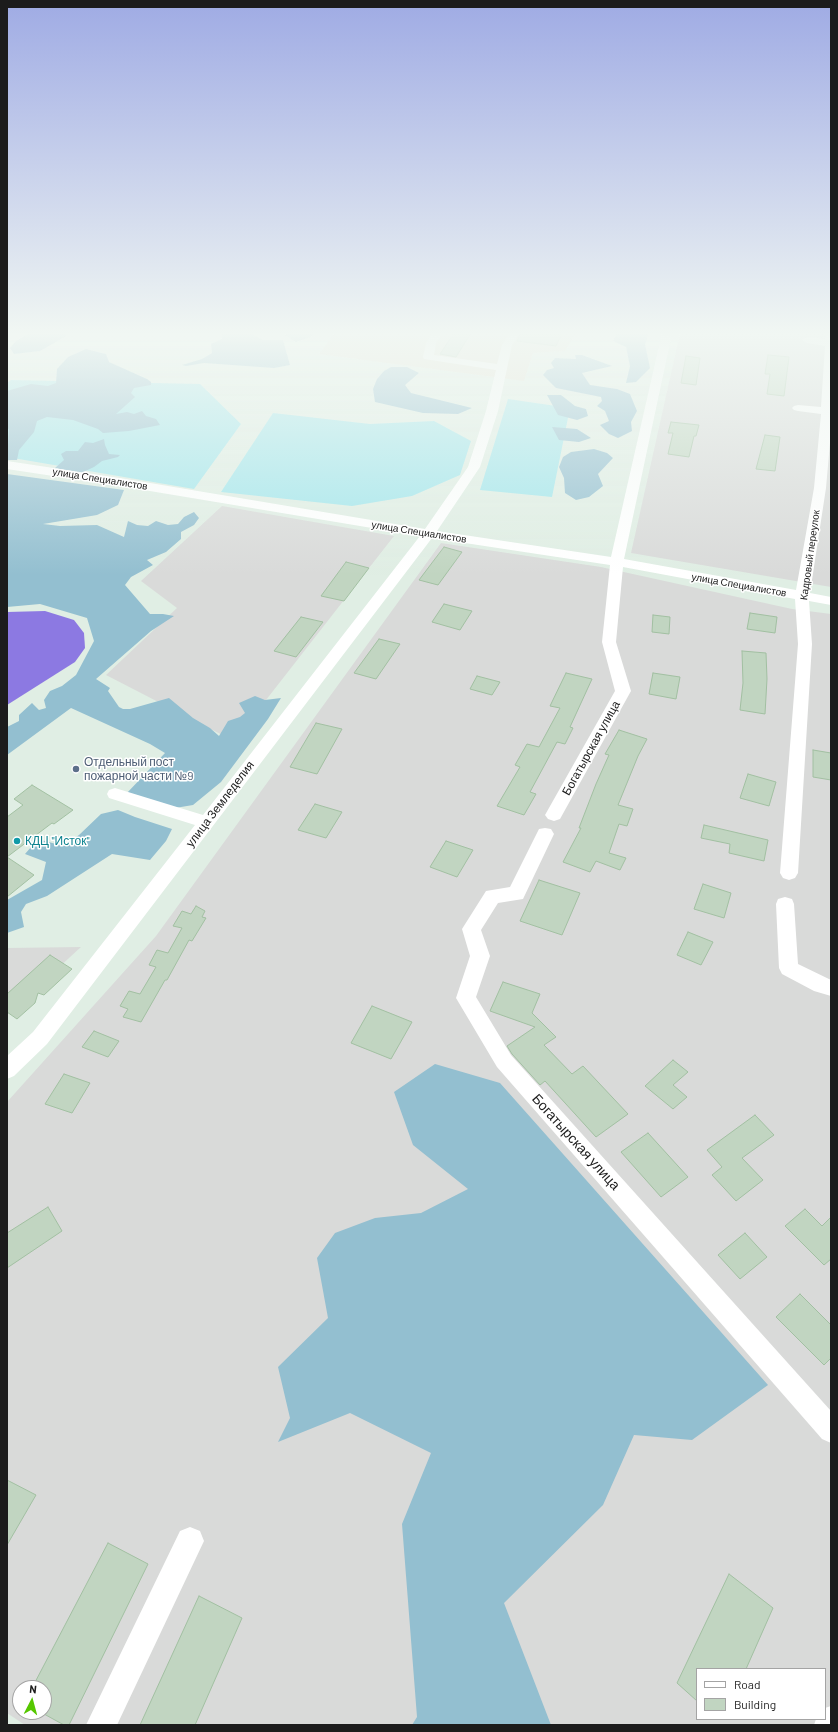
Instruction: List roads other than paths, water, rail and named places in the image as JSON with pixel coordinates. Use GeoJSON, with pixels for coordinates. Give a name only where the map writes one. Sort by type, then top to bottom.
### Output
{"type":"FeatureCollection","features":[{"type":"Feature","properties":{"kind":"street","name":"улица Земледелия"},"geometry":{"type":"LineString","coordinates":[[7,1070],[40,1038],[429,534],[474,467],[491,414]]}},
{"type":"Feature","properties":{"kind":"street","name":"Богатырская улица"},"geometry":{"type":"LineString","coordinates":[[649,414],[617,562],[609,642],[623,691],[550,824],[516,894],[493,896],[471,929],[480,956],[466,998],[504,1061],[831,1430]]}},
{"type":"Feature","properties":{"kind":"street","name":"Кадровый переулок"},"geometry":{"type":"LineString","coordinates":[[789,873],[805,644],[802,596],[825,489],[829,414]]}},
{"type":"Feature","properties":{"kind":"street","name":"улица Специалистов"},"geometry":{"type":"LineString","coordinates":[[7,465],[126,483],[429,534],[617,562],[831,601]]}},
{"type":"Feature","properties":{"kind":"street"},"geometry":{"type":"LineString","coordinates":[[115,794],[206,822]]}},
{"type":"Feature","properties":{"kind":"street"},"geometry":{"type":"LineString","coordinates":[[784,904],[789,968],[820,985],[831,988]]}},
{"type":"Feature","properties":{"kind":"street"},"geometry":{"type":"LineString","coordinates":[[101,1725],[190,1541]]}},
{"type":"Feature","properties":{"kind":"street"},"geometry":{"type":"LineString","coordinates":[[829,1725],[831,1720]]}},
{"type":"Feature","properties":{"kind":"place","name":"Отдельный пост пожарной части №9"},"geometry":{"type":"Point","coordinates":[76,769]}},
{"type":"Feature","properties":{"kind":"place","name":"КДЦ \"Исток\""},"geometry":{"type":"Point","coordinates":[17,841]}}]}
